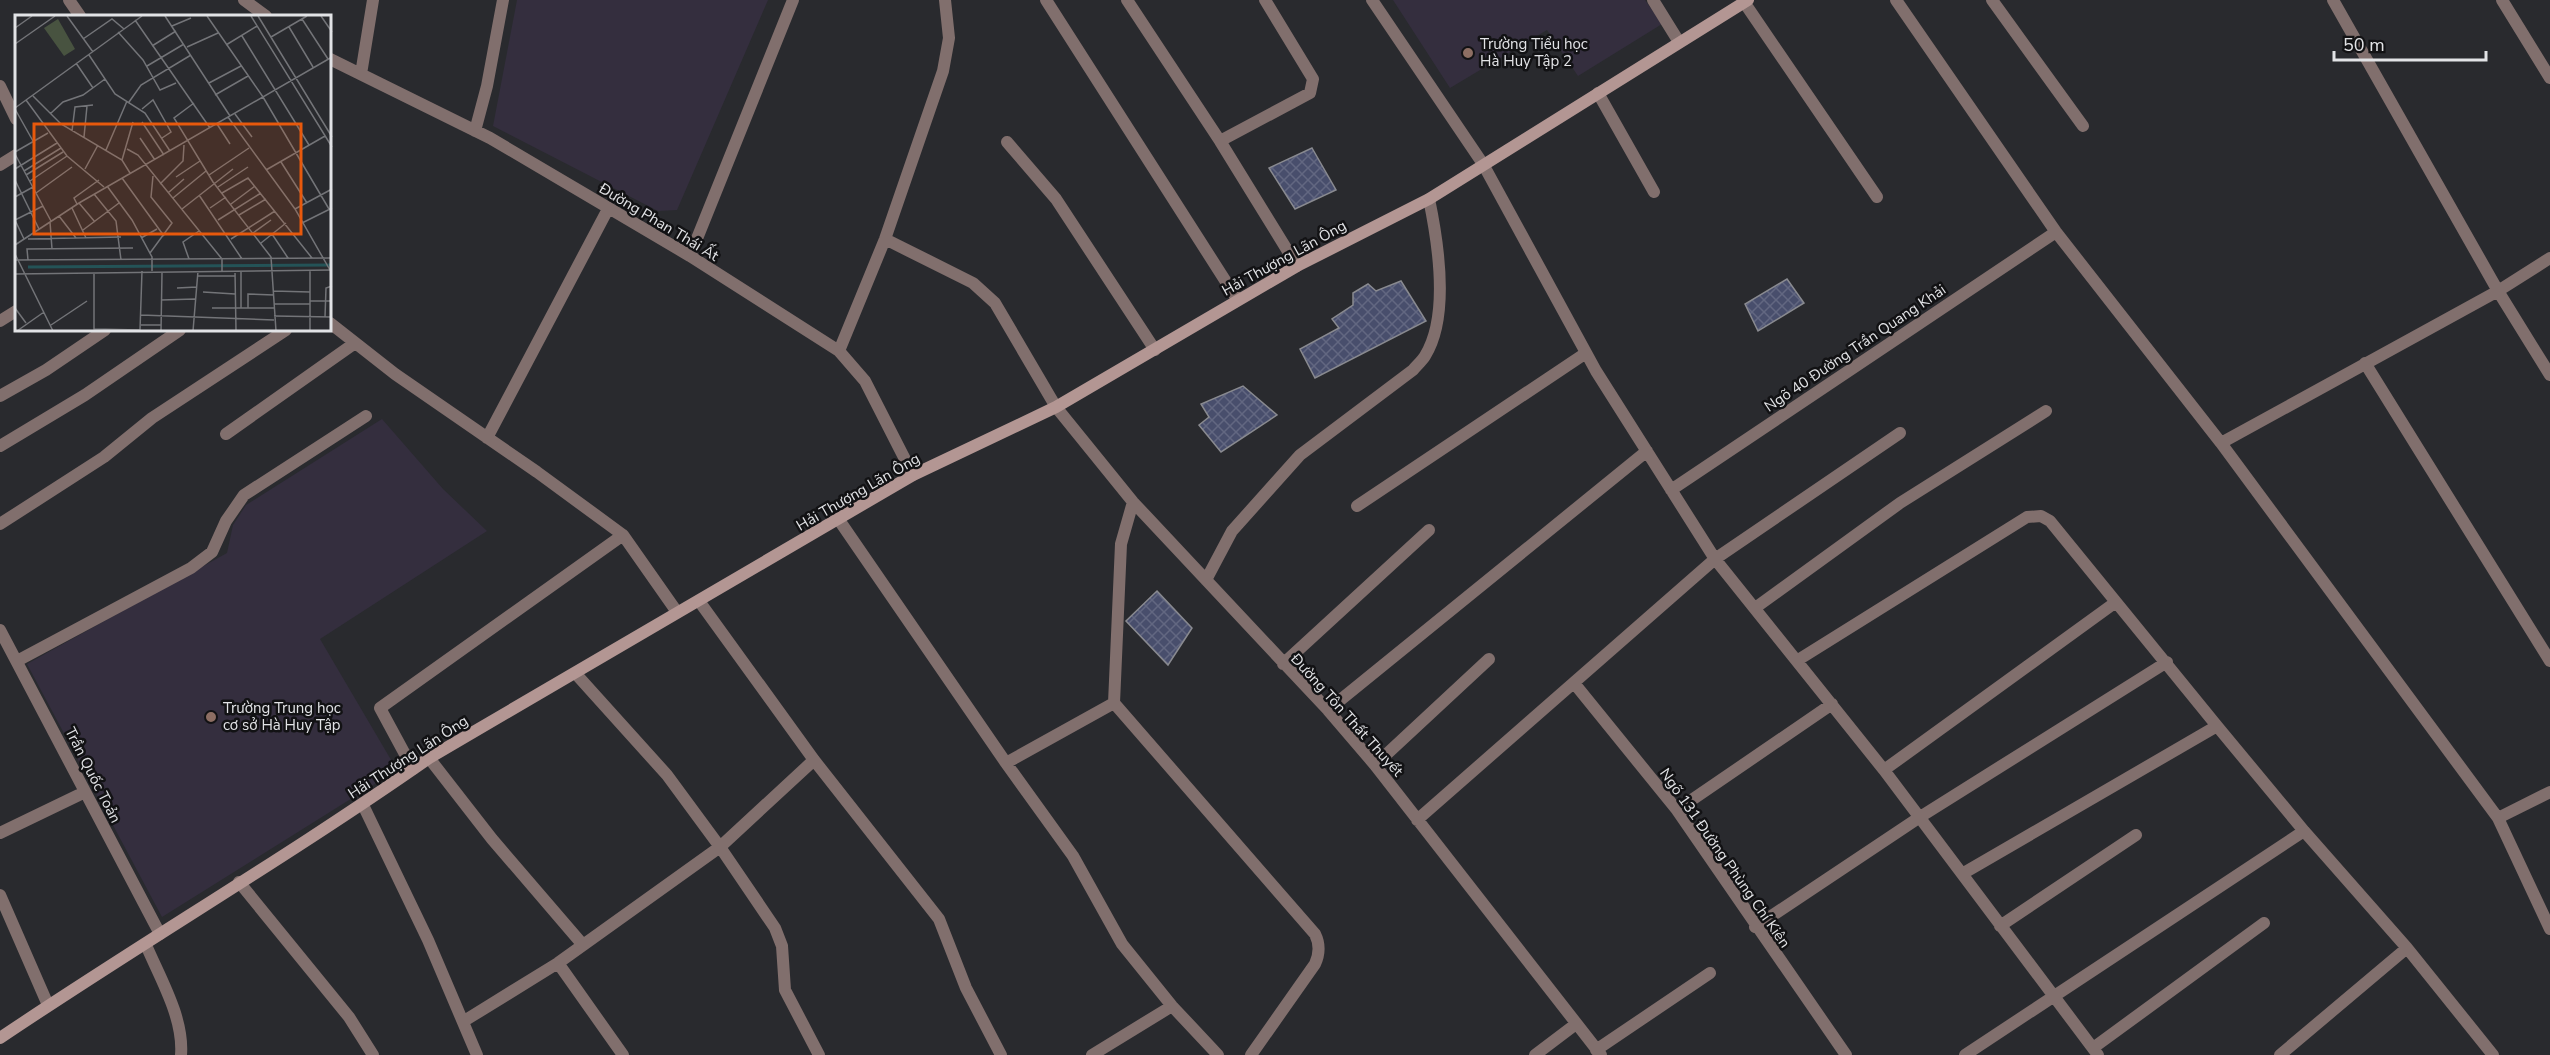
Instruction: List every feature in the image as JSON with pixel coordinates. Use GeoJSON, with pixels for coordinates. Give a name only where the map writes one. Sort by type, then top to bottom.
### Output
{"type":"FeatureCollection","features":[{"type":"Feature","properties":{"kind":"street"},"geometry":{"type":"LineString","coordinates":[[69,0],[79,15]]}},
{"type":"Feature","properties":{"kind":"street"},"geometry":{"type":"LineString","coordinates":[[244,0],[265,15]]}},
{"type":"Feature","properties":{"kind":"street"},"geometry":{"type":"LineString","coordinates":[[361,74],[373,0]]}},
{"type":"Feature","properties":{"kind":"street"},"geometry":{"type":"LineString","coordinates":[[475,131],[487,86],[503,0]]}},
{"type":"Feature","properties":{"kind":"street"},"geometry":{"type":"LineString","coordinates":[[690,256],[793,0]]}},
{"type":"Feature","properties":{"kind":"street"},"geometry":{"type":"LineString","coordinates":[[839,351],[885,239],[948,53],[949,23],[945,0]]}},
{"type":"Feature","properties":{"kind":"street"},"geometry":{"type":"LineString","coordinates":[[1046,0],[1237,300]]}},
{"type":"Feature","properties":{"kind":"street"},"geometry":{"type":"LineString","coordinates":[[1127,0],[1220,141],[1297,266]]}},
{"type":"Feature","properties":{"kind":"street"},"geometry":{"type":"LineString","coordinates":[[1220,141],[1310,93],[1313,87],[1313,80],[1265,0]]}},
{"type":"Feature","properties":{"kind":"street"},"geometry":{"type":"LineString","coordinates":[[1372,0],[1483,164],[1586,354],[1715,559],[1884,770],[2096,1052],[2264,923]]}},
{"type":"Feature","properties":{"kind":"street"},"geometry":{"type":"LineString","coordinates":[[1653,0],[1679,42]]}},
{"type":"Feature","properties":{"kind":"street"},"geometry":{"type":"LineString","coordinates":[[1896,0],[2056,232],[2221,443],[2498,818],[2550,929]]}},
{"type":"Feature","properties":{"kind":"street"},"geometry":{"type":"LineString","coordinates":[[1992,0],[2083,126]]}},
{"type":"Feature","properties":{"kind":"street"},"geometry":{"type":"LineString","coordinates":[[2333,0],[2498,291],[2550,375]]}},
{"type":"Feature","properties":{"kind":"street"},"geometry":{"type":"LineString","coordinates":[[2502,0],[2550,78]]}},
{"type":"Feature","properties":{"kind":"street"},"geometry":{"type":"LineString","coordinates":[[1746,1],[1877,196]]}},
{"type":"Feature","properties":{"kind":"street","name":"Hải Thượng Lãn Ông"},"geometry":{"type":"LineString","coordinates":[[0,1038],[48,1005],[146,945],[239,882],[363,805],[429,758],[913,475],[1056,408],[1297,266],[1429,199],[1746,1]]}},
{"type":"Feature","properties":{"kind":"street","name":"Đường Phan Thái Ất"},"geometry":{"type":"LineString","coordinates":[[332,60],[475,131],[690,256],[839,351],[865,381],[913,475]]}},
{"type":"Feature","properties":{"kind":"street"},"geometry":{"type":"LineString","coordinates":[[0,86],[15,117]]}},
{"type":"Feature","properties":{"kind":"street"},"geometry":{"type":"LineString","coordinates":[[1598,93],[1654,192]]}},
{"type":"Feature","properties":{"kind":"street"},"geometry":{"type":"LineString","coordinates":[[1007,142],[1056,199],[1155,350]]}},
{"type":"Feature","properties":{"kind":"street"},"geometry":{"type":"LineString","coordinates":[[0,165],[15,156]]}},
{"type":"Feature","properties":{"kind":"street"},"geometry":{"type":"LineString","coordinates":[[1206,580],[1232,531],[1300,455],[1413,370],[1425,356],[1435,330],[1440,285],[1439,261],[1429,199]]}},
{"type":"Feature","properties":{"kind":"street"},"geometry":{"type":"LineString","coordinates":[[487,438],[608,209]]}},
{"type":"Feature","properties":{"kind":"street","name":"Ngõ 40 Đường Trần Quang Khải"},"geometry":{"type":"LineString","coordinates":[[1671,490],[2056,232]]}},
{"type":"Feature","properties":{"kind":"street","name":"Đường Tôn Thất Thuyết"},"geometry":{"type":"LineString","coordinates":[[885,239],[982,289],[995,303],[1056,408],[1133,502],[1328,710],[1375,765],[1599,1052]]}},
{"type":"Feature","properties":{"kind":"street"},"geometry":{"type":"LineString","coordinates":[[2221,443],[2498,291],[2550,258]]}},
{"type":"Feature","properties":{"kind":"street"},"geometry":{"type":"LineString","coordinates":[[0,321],[15,312]]}},
{"type":"Feature","properties":{"kind":"street"},"geometry":{"type":"LineString","coordinates":[[332,325],[395,374],[622,535],[676,612]]}},
{"type":"Feature","properties":{"kind":"street"},"geometry":{"type":"LineString","coordinates":[[0,396],[46,370],[102,332]]}},
{"type":"Feature","properties":{"kind":"street"},"geometry":{"type":"LineString","coordinates":[[0,446],[85,395],[177,332]]}},
{"type":"Feature","properties":{"kind":"street"},"geometry":{"type":"LineString","coordinates":[[0,524],[104,457],[152,418],[251,350],[282,332]]}},
{"type":"Feature","properties":{"kind":"street"},"geometry":{"type":"LineString","coordinates":[[226,434],[355,343]]}},
{"type":"Feature","properties":{"kind":"street"},"geometry":{"type":"LineString","coordinates":[[1357,506],[1586,354]]}},
{"type":"Feature","properties":{"kind":"street"},"geometry":{"type":"LineString","coordinates":[[2365,363],[2550,661]]}},
{"type":"Feature","properties":{"kind":"street"},"geometry":{"type":"LineString","coordinates":[[1755,608],[1900,503],[2046,411]]}},
{"type":"Feature","properties":{"kind":"street"},"geometry":{"type":"LineString","coordinates":[[17,661],[191,568],[212,552],[226,521],[244,495],[366,416]]}},
{"type":"Feature","properties":{"kind":"street"},"geometry":{"type":"LineString","coordinates":[[1417,820],[1715,559],[1900,433]]}},
{"type":"Feature","properties":{"kind":"street"},"geometry":{"type":"LineString","coordinates":[[1328,710],[1647,451]]}},
{"type":"Feature","properties":{"kind":"street"},"geometry":{"type":"LineString","coordinates":[[1133,502],[1120,544],[1114,703],[1319,941],[1315,964],[1251,1055]]}},
{"type":"Feature","properties":{"kind":"street"},"geometry":{"type":"LineString","coordinates":[[1798,660],[2027,517],[2041,516],[2050,521],[2304,831],[2407,948],[2493,1055]]}},
{"type":"Feature","properties":{"kind":"street"},"geometry":{"type":"LineString","coordinates":[[839,520],[1006,763],[1073,856],[1122,944],[1172,1006],[1218,1055]]}},
{"type":"Feature","properties":{"kind":"street"},"geometry":{"type":"LineString","coordinates":[[1283,664],[1429,530]]}},
{"type":"Feature","properties":{"kind":"street"},"geometry":{"type":"LineString","coordinates":[[413,769],[380,708],[622,535]]}},
{"type":"Feature","properties":{"kind":"street"},"geometry":{"type":"LineString","coordinates":[[699,601],[814,760],[939,919],[966,988],[1001,1055]]}},
{"type":"Feature","properties":{"kind":"street"},"geometry":{"type":"LineString","coordinates":[[1884,770],[2116,602]]}},
{"type":"Feature","properties":{"kind":"street","name":"Trần Quốc Toản"},"geometry":{"type":"LineString","coordinates":[[0,630],[160,934]]}},
{"type":"Feature","properties":{"kind":"street"},"geometry":{"type":"LineString","coordinates":[[1375,765],[1489,659]]}},
{"type":"Feature","properties":{"kind":"street"},"geometry":{"type":"LineString","coordinates":[[1755,927],[1920,817],[2167,662]]}},
{"type":"Feature","properties":{"kind":"street"},"geometry":{"type":"LineString","coordinates":[[576,674],[667,775],[720,846],[775,928],[782,946],[785,990],[819,1055]]}},
{"type":"Feature","properties":{"kind":"street","name":"Ngõ 131 Đường Phùng Chí Kiên"},"geometry":{"type":"LineString","coordinates":[[1574,683],[1677,810],[1755,927],[1846,1055]]}},
{"type":"Feature","properties":{"kind":"street"},"geometry":{"type":"LineString","coordinates":[[1006,763],[1114,703]]}},
{"type":"Feature","properties":{"kind":"street"},"geometry":{"type":"LineString","coordinates":[[1677,810],[1832,704]]}},
{"type":"Feature","properties":{"kind":"street"},"geometry":{"type":"LineString","coordinates":[[1962,874],[2217,726]]}},
{"type":"Feature","properties":{"kind":"street"},"geometry":{"type":"LineString","coordinates":[[429,758],[492,839],[583,945]]}},
{"type":"Feature","properties":{"kind":"street"},"geometry":{"type":"LineString","coordinates":[[464,1021],[558,963],[720,846],[814,760]]}},
{"type":"Feature","properties":{"kind":"street"},"geometry":{"type":"LineString","coordinates":[[0,833],[85,792]]}},
{"type":"Feature","properties":{"kind":"street"},"geometry":{"type":"LineString","coordinates":[[2498,818],[2550,792]]}},
{"type":"Feature","properties":{"kind":"street"},"geometry":{"type":"LineString","coordinates":[[363,805],[464,1021],[477,1055]]}},
{"type":"Feature","properties":{"kind":"street"},"geometry":{"type":"LineString","coordinates":[[1965,1055],[2304,831]]}},
{"type":"Feature","properties":{"kind":"street"},"geometry":{"type":"LineString","coordinates":[[2001,926],[2136,836]]}},
{"type":"Feature","properties":{"kind":"street"},"geometry":{"type":"LineString","coordinates":[[239,882],[349,1017],[373,1055]]}},
{"type":"Feature","properties":{"kind":"street"},"geometry":{"type":"LineString","coordinates":[[0,895],[48,1005]]}},
{"type":"Feature","properties":{"kind":"street"},"geometry":{"type":"LineString","coordinates":[[146,945],[176,1018],[182,1055]]}},
{"type":"Feature","properties":{"kind":"street"},"geometry":{"type":"LineString","coordinates":[[2280,1055],[2407,948]]}},
{"type":"Feature","properties":{"kind":"street"},"geometry":{"type":"LineString","coordinates":[[558,963],[623,1055]]}},
{"type":"Feature","properties":{"kind":"street"},"geometry":{"type":"LineString","coordinates":[[1599,1052],[1710,973]]}},
{"type":"Feature","properties":{"kind":"street"},"geometry":{"type":"LineString","coordinates":[[1092,1055],[1172,1006]]}},
{"type":"Feature","properties":{"kind":"street"},"geometry":{"type":"LineString","coordinates":[[1535,1055],[1576,1024]]}},
{"type":"Feature","properties":{"kind":"shaded area"},"geometry":{"type":"Polygon","coordinates":[[[517,0],[768,0],[677,210],[658,211],[493,126],[517,0]]]}},
{"type":"Feature","properties":{"kind":"shaded area","name":"Trường Tiểu học Hà Huy Tập 2"},"geometry":{"type":"Polygon","coordinates":[[[1393,0],[1645,0],[1662,24],[1578,76],[1547,30],[1450,88],[1393,0]]]}},
{"type":"Feature","properties":{"kind":"shaded area","name":"Trường Trung học cơ sở Hà Huy Tập"},"geometry":{"type":"Polygon","coordinates":[[[382,419],[443,489],[487,531],[320,639],[397,770],[162,917],[27,664],[227,553],[233,525],[246,505],[382,419]]]}},
{"type":"Feature","properties":{"kind":"building"},"geometry":{"type":"Polygon","coordinates":[[[1312,148],[1336,190],[1295,209],[1269,168],[1312,148]]]}},
{"type":"Feature","properties":{"kind":"building"},"geometry":{"type":"Polygon","coordinates":[[[1787,279],[1804,303],[1758,331],[1745,304],[1787,279]]]}},
{"type":"Feature","properties":{"kind":"building"},"geometry":{"type":"Polygon","coordinates":[[[1401,281],[1426,321],[1315,378],[1300,349],[1339,328],[1332,319],[1353,305],[1353,293],[1368,284],[1376,291],[1401,281]]]}},
{"type":"Feature","properties":{"kind":"building"},"geometry":{"type":"Polygon","coordinates":[[[1243,386],[1277,415],[1221,452],[1199,425],[1209,417],[1201,404],[1243,386]]]}},
{"type":"Feature","properties":{"kind":"building"},"geometry":{"type":"Polygon","coordinates":[[[1157,591],[1192,628],[1168,665],[1126,621],[1157,591]]]}},
{"type":"Feature","properties":{"kind":"place","name":"Trường Tiểu học Hà Huy Tập 2"},"geometry":{"type":"Point","coordinates":[1468,53]}},
{"type":"Feature","properties":{"kind":"place","name":"Trường Trung học cơ sở Hà Huy Tập"},"geometry":{"type":"Point","coordinates":[211,717]}}]}
